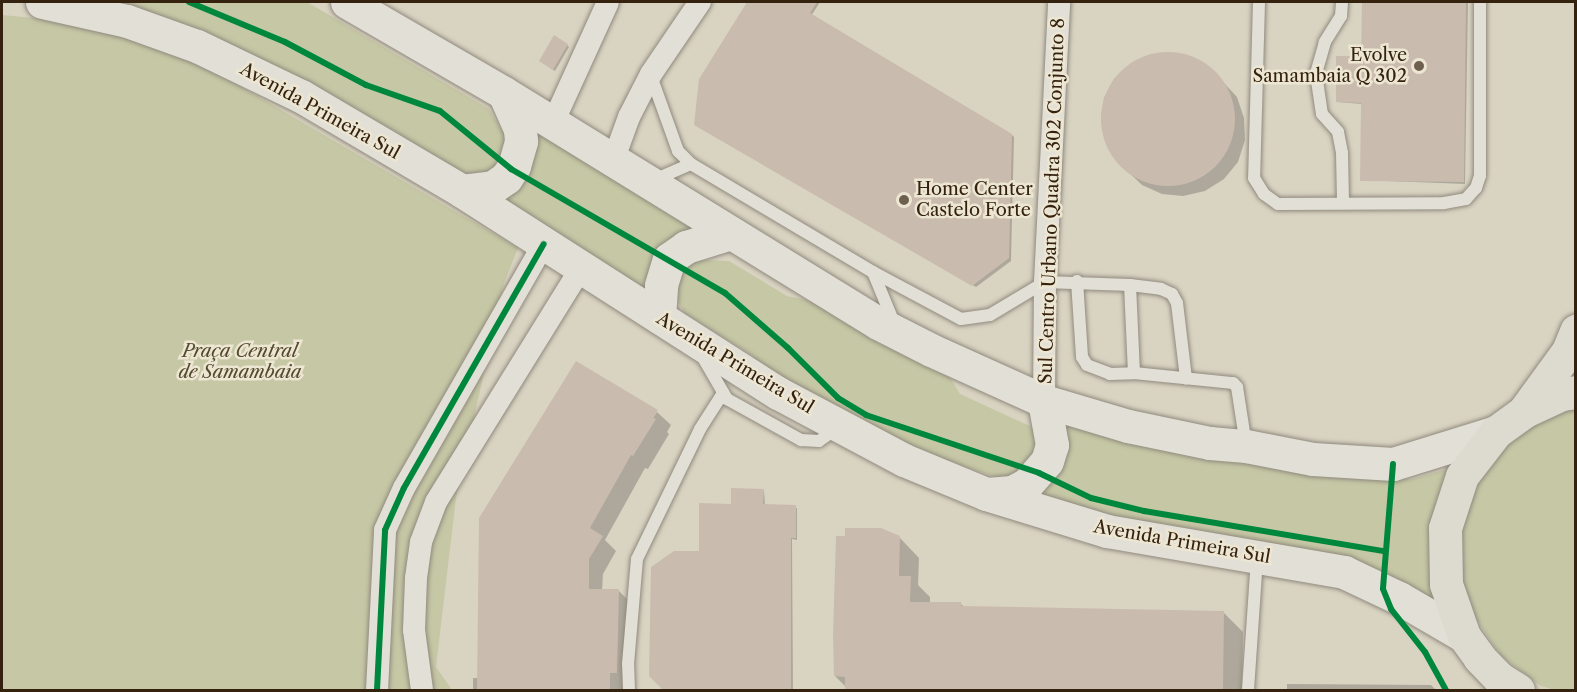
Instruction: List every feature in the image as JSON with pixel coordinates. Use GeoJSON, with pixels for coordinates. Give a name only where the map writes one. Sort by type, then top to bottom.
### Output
{"type":"FeatureCollection","features":[{"type":"Feature","properties":{"kind":"main road","name":"Avenida Primeira Sul"},"geometry":{"type":"LineString","coordinates":[[42,2],[127,21],[196,46],[301,96],[462,191],[778,393],[904,460],[986,494],[1107,531],[1257,555],[1344,572],[1399,598],[1464,636]]}},
{"type":"Feature","properties":{"kind":"main road"},"geometry":{"type":"LineString","coordinates":[[347,2],[504,93],[552,125],[899,334],[1044,401],[1128,426],[1210,443],[1246,446],[1313,459],[1393,464],[1496,432]]}},
{"type":"Feature","properties":{"kind":"main road"},"geometry":{"type":"LineString","coordinates":[[462,191],[501,183],[519,155],[520,129],[504,93]]}},
{"type":"Feature","properties":{"kind":"main road"},"geometry":{"type":"LineString","coordinates":[[659,317],[660,285],[669,260],[686,247],[731,233]]}},
{"type":"Feature","properties":{"kind":"main road"},"geometry":{"type":"LineString","coordinates":[[1525,411],[1568,351],[1575,331]]}},
{"type":"Feature","properties":{"kind":"main road"},"geometry":{"type":"LineString","coordinates":[[1506,686],[1464,636],[1446,584],[1445,528],[1462,476],[1496,432],[1525,411],[1562,394],[1575,392]]}},
{"type":"Feature","properties":{"kind":"main road"},"geometry":{"type":"LineString","coordinates":[[986,494],[1012,492],[1027,484],[1047,461],[1052,445],[1044,401]]}},
{"type":"Feature","properties":{"kind":"street"},"geometry":{"type":"LineString","coordinates":[[552,125],[608,2]]}},
{"type":"Feature","properties":{"kind":"street"},"geometry":{"type":"LineString","coordinates":[[613,161],[629,117],[651,74],[700,2]]}},
{"type":"Feature","properties":{"kind":"street","name":"Sul Centro Urbano Quadra 302 Conjunto 8"},"geometry":{"type":"LineString","coordinates":[[1044,401],[1045,282],[1059,2]]}},
{"type":"Feature","properties":{"kind":"street"},"geometry":{"type":"LineString","coordinates":[[377,690],[385,530],[404,488],[544,244]]}},
{"type":"Feature","properties":{"kind":"street"},"geometry":{"type":"LineString","coordinates":[[422,690],[414,630],[416,578],[421,542],[436,502],[581,268]]}},
{"type":"Feature","properties":{"kind":"lane"},"geometry":{"type":"LineString","coordinates":[[1259,2],[1254,178],[1263,194],[1278,204],[1444,203],[1466,199],[1476,188],[1480,176],[1480,2]]}},
{"type":"Feature","properties":{"kind":"lane"},"geometry":{"type":"LineString","coordinates":[[1342,2],[1341,16],[1325,42],[1316,74],[1322,114],[1338,132],[1342,153],[1344,202]]}},
{"type":"Feature","properties":{"kind":"lane"},"geometry":{"type":"LineString","coordinates":[[651,74],[678,151],[691,164],[873,272],[961,319],[990,315],[1045,282],[1077,281],[1130,285],[1161,288],[1172,294],[1177,303],[1186,378]]}},
{"type":"Feature","properties":{"kind":"lane"},"geometry":{"type":"LineString","coordinates":[[648,183],[691,164]]}},
{"type":"Feature","properties":{"kind":"lane"},"geometry":{"type":"LineString","coordinates":[[873,272],[899,334]]}},
{"type":"Feature","properties":{"kind":"lane"},"geometry":{"type":"LineString","coordinates":[[1077,281],[1082,357],[1087,365],[1110,374],[1134,373],[1233,383],[1237,387],[1246,446]]}},
{"type":"Feature","properties":{"kind":"lane"},"geometry":{"type":"LineString","coordinates":[[1130,285],[1134,373]]}},
{"type":"Feature","properties":{"kind":"lane"},"geometry":{"type":"LineString","coordinates":[[693,339],[723,393],[733,404],[801,440],[819,441],[840,425]]}},
{"type":"Feature","properties":{"kind":"lane"},"geometry":{"type":"LineString","coordinates":[[629,690],[628,664],[637,559],[700,429],[723,393]]}},
{"type":"Feature","properties":{"kind":"lane"},"geometry":{"type":"LineString","coordinates":[[1248,690],[1257,555]]}},
{"type":"Feature","properties":{"kind":"green space"},"geometry":{"type":"Polygon","coordinates":[[[64,2],[307,2],[489,109],[507,139],[504,170],[484,185],[64,2]]]}},
{"type":"Feature","properties":{"kind":"green space","name":"Praça Central de Samambaia"},"geometry":{"type":"Polygon","coordinates":[[[2,15],[55,20],[178,50],[518,248],[504,283],[456,498],[436,667],[452,690],[2,690],[2,15]]]}},
{"type":"Feature","properties":{"kind":"green space"},"geometry":{"type":"Polygon","coordinates":[[[532,123],[699,226],[651,301],[484,198],[532,123]]]}},
{"type":"Feature","properties":{"kind":"green space"},"geometry":{"type":"Polygon","coordinates":[[[702,260],[729,261],[787,296],[820,303],[947,373],[960,394],[1034,428],[1044,459],[1005,480],[926,454],[773,378],[752,355],[684,313],[675,296],[678,280],[687,265],[702,260]]]}},
{"type":"Feature","properties":{"kind":"green space"},"geometry":{"type":"Polygon","coordinates":[[[1575,406],[1575,690],[1555,690],[1541,686],[1501,656],[1473,614],[1459,566],[1463,516],[1482,470],[1515,433],[1559,409],[1575,406]]]}},
{"type":"Feature","properties":{"kind":"green space"},"geometry":{"type":"Polygon","coordinates":[[[1053,420],[1282,466],[1373,480],[1412,479],[1458,466],[1437,602],[1023,499],[1053,420]]]}},
{"type":"Feature","properties":{"kind":"building","name":"Home Center Castelo Forte"},"geometry":{"type":"Polygon","coordinates":[[[747,2],[817,2],[810,13],[1012,134],[1009,258],[972,286],[694,125],[699,79],[747,2]]]}},
{"type":"Feature","properties":{"kind":"building"},"geometry":{"type":"Polygon","coordinates":[[[1362,2],[1466,2],[1464,182],[1360,181],[1361,103],[1336,102],[1336,56],[1361,56],[1362,2]]]}},
{"type":"Feature","properties":{"kind":"building"},"geometry":{"type":"Polygon","coordinates":[[[554,35],[568,44],[553,70],[539,61],[554,35]]]}},
{"type":"Feature","properties":{"kind":"building"},"geometry":{"type":"Polygon","coordinates":[[[1168,52],[1194,57],[1216,71],[1230,93],[1235,119],[1230,145],[1216,167],[1194,181],[1168,186],[1142,181],[1120,167],[1106,145],[1101,119],[1106,93],[1120,71],[1142,57],[1168,52]]]}},
{"type":"Feature","properties":{"kind":"building"},"geometry":{"type":"Polygon","coordinates":[[[576,361],[658,410],[653,418],[656,419],[633,456],[631,455],[590,528],[603,536],[589,559],[589,589],[619,589],[617,673],[610,673],[610,690],[477,690],[479,518],[576,361]]]}},
{"type":"Feature","properties":{"kind":"building"},"geometry":{"type":"Polygon","coordinates":[[[731,488],[764,489],[763,504],[796,505],[796,538],[791,538],[791,690],[663,690],[649,676],[651,567],[674,551],[699,551],[699,503],[731,504],[731,488]]]}},
{"type":"Feature","properties":{"kind":"building"},"geometry":{"type":"Polygon","coordinates":[[[845,528],[881,528],[900,536],[899,576],[911,576],[910,602],[961,602],[961,606],[1224,611],[1223,690],[845,690],[845,677],[834,676],[833,635],[836,536],[845,536],[845,528]]]}},
{"type":"Feature","properties":{"kind":"cycle path"},"geometry":{"type":"LineString","coordinates":[[189,2],[285,42],[366,85],[440,111],[511,169],[725,293],[788,348],[838,398],[866,415],[1039,473],[1091,498],[1144,511],[1384,551]]}},
{"type":"Feature","properties":{"kind":"cycle path"},"geometry":{"type":"LineString","coordinates":[[377,690],[385,530],[404,488],[544,244]]}},
{"type":"Feature","properties":{"kind":"cycle path"},"geometry":{"type":"LineString","coordinates":[[1393,464],[1383,589],[1391,609],[1425,652],[1446,690]]}},
{"type":"Feature","properties":{"kind":"place","name":"Evolve Samambaia Q 302"},"geometry":{"type":"Point","coordinates":[1419,66]}},
{"type":"Feature","properties":{"kind":"place","name":"Home Center Castelo Forte"},"geometry":{"type":"Point","coordinates":[904,200]}}]}
